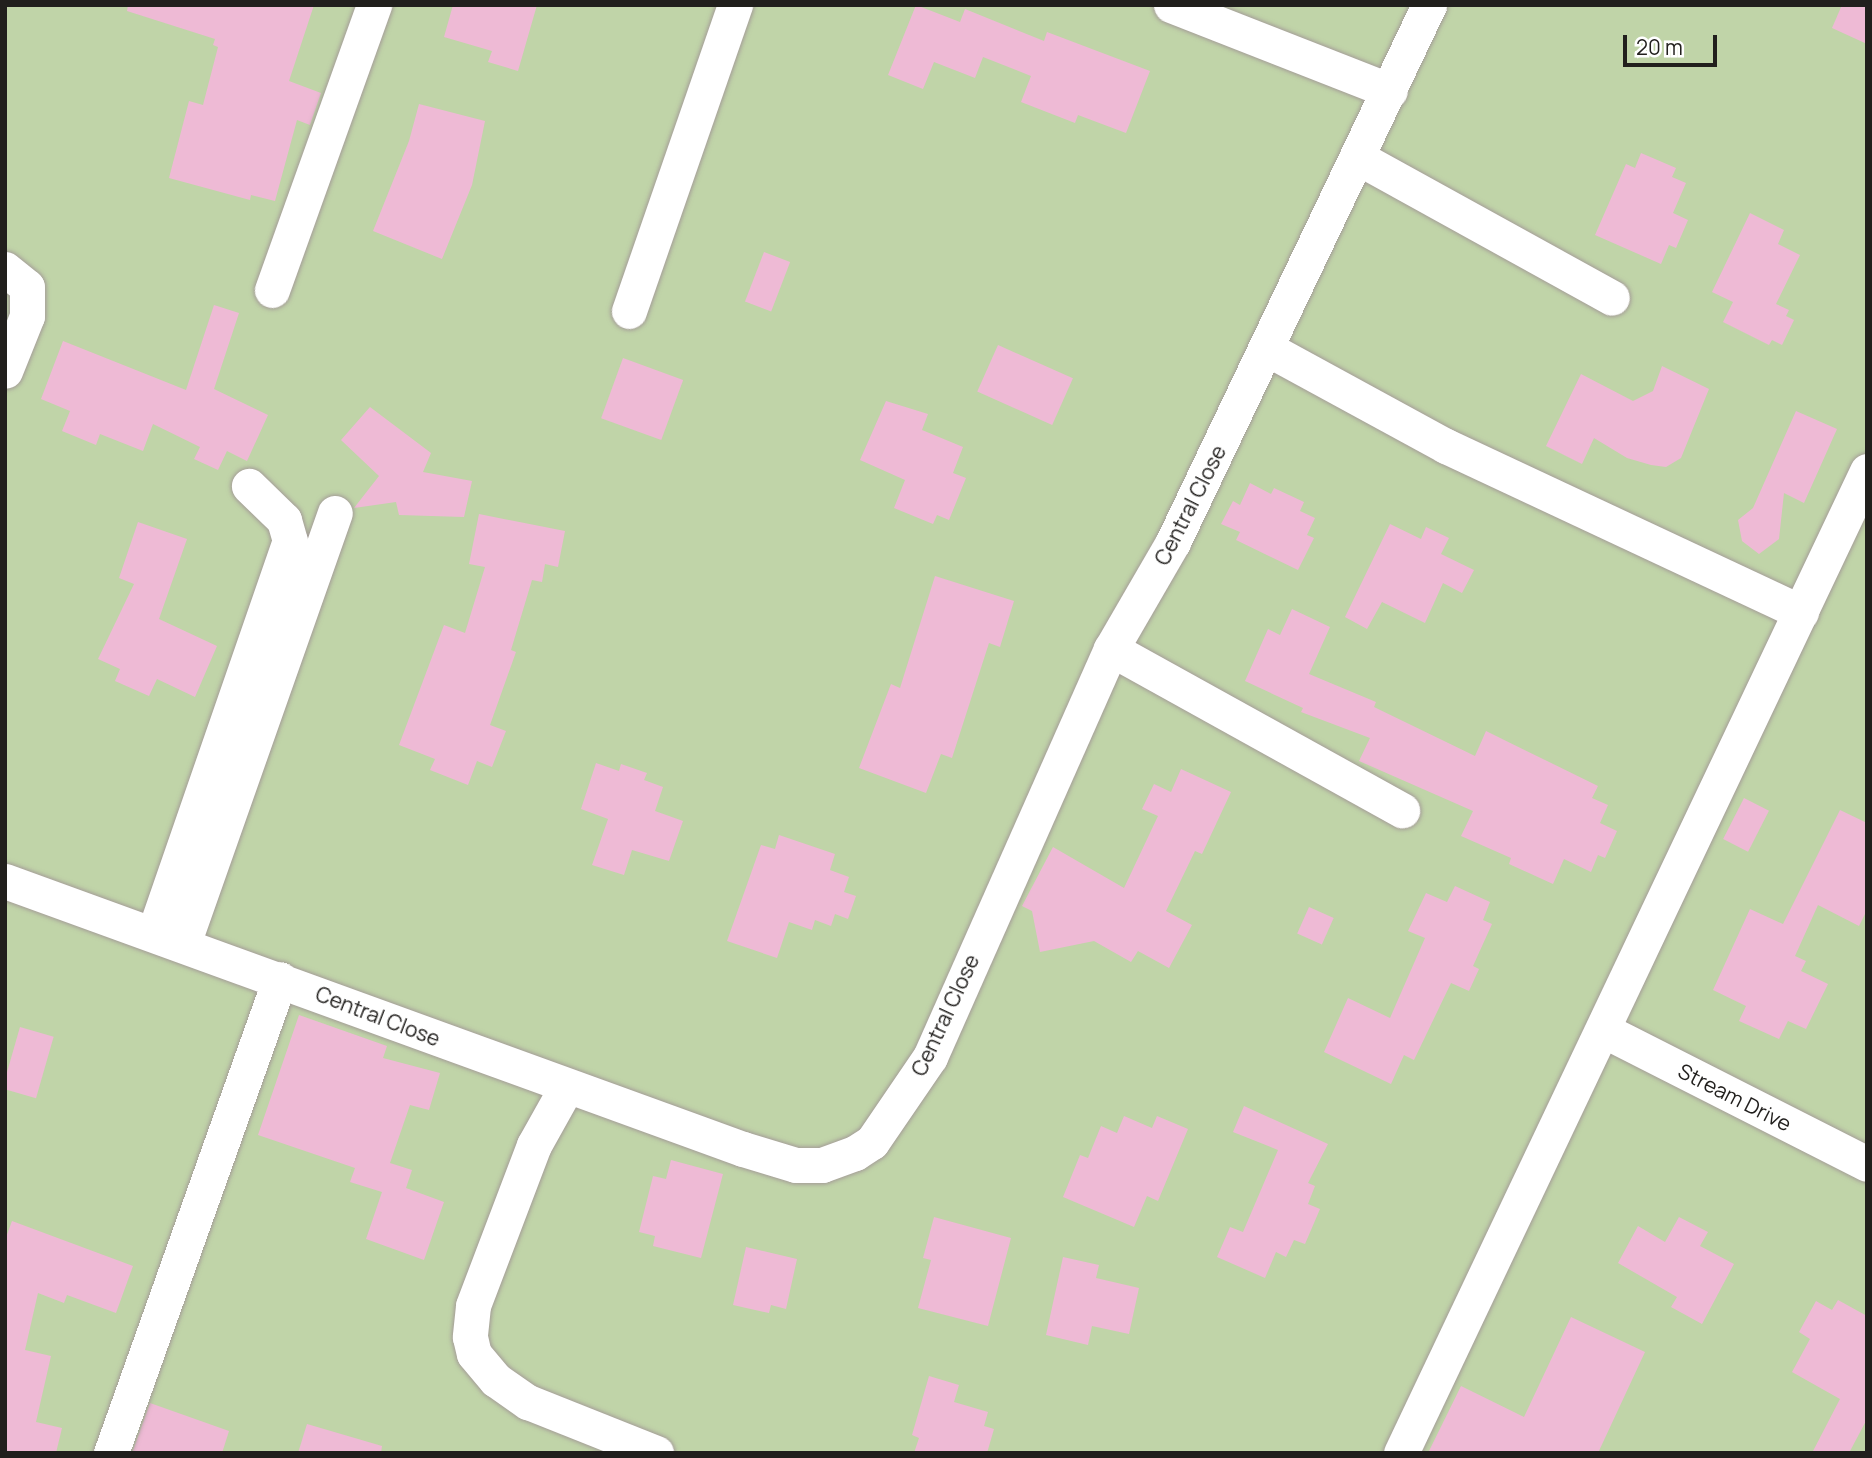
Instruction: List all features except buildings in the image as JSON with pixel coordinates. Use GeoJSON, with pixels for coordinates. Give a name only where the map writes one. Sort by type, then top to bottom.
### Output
{"type":"FeatureCollection","features":[{"type":"Feature","properties":{"kind":"street"},"geometry":{"type":"LineString","coordinates":[[272,290],[374,5]]}},
{"type":"Feature","properties":{"kind":"street"},"geometry":{"type":"LineString","coordinates":[[629,311],[736,5]]}},
{"type":"Feature","properties":{"kind":"street"},"geometry":{"type":"LineString","coordinates":[[1171,5],[1390,91]]}},
{"type":"Feature","properties":{"kind":"street","name":"Central Close"},"geometry":{"type":"LineString","coordinates":[[5,881],[568,1086],[796,1165],[839,1160],[872,1142],[930,1057],[1111,649],[1173,542],[1429,5]]}},
{"type":"Feature","properties":{"kind":"street"},"geometry":{"type":"LineString","coordinates":[[1357,157],[1612,298]]}},
{"type":"Feature","properties":{"kind":"street"},"geometry":{"type":"LineString","coordinates":[[5,269],[27,288],[27,316],[5,371]]}},
{"type":"Feature","properties":{"kind":"street"},"geometry":{"type":"LineString","coordinates":[[1266,348],[1446,446],[1801,612]]}},
{"type":"Feature","properties":{"kind":"street"},"geometry":{"type":"LineString","coordinates":[[1401,1453],[1539,1155],[1603,1030],[1867,471]]}},
{"type":"Feature","properties":{"kind":"street"},"geometry":{"type":"LineString","coordinates":[[169,939],[290,541],[284,520],[249,486]]}},
{"type":"Feature","properties":{"kind":"street"},"geometry":{"type":"LineString","coordinates":[[169,939],[335,513]]}},
{"type":"Feature","properties":{"kind":"street"},"geometry":{"type":"LineString","coordinates":[[1111,649],[1402,810]]}},
{"type":"Feature","properties":{"kind":"street"},"geometry":{"type":"LineString","coordinates":[[111,1453],[280,979]]}},
{"type":"Feature","properties":{"kind":"street","name":"Stream Drive"},"geometry":{"type":"LineString","coordinates":[[1603,1030],[1867,1164]]}},
{"type":"Feature","properties":{"kind":"street"},"geometry":{"type":"LineString","coordinates":[[568,1086],[534,1145],[477,1293],[472,1345],[483,1367],[528,1402],[656,1453]]}},
{"type":"Feature","properties":{"kind":"green space"},"geometry":{"type":"Polygon","coordinates":[[[5,5],[1867,5],[1867,1453],[5,1453],[5,5]]]}}]}
